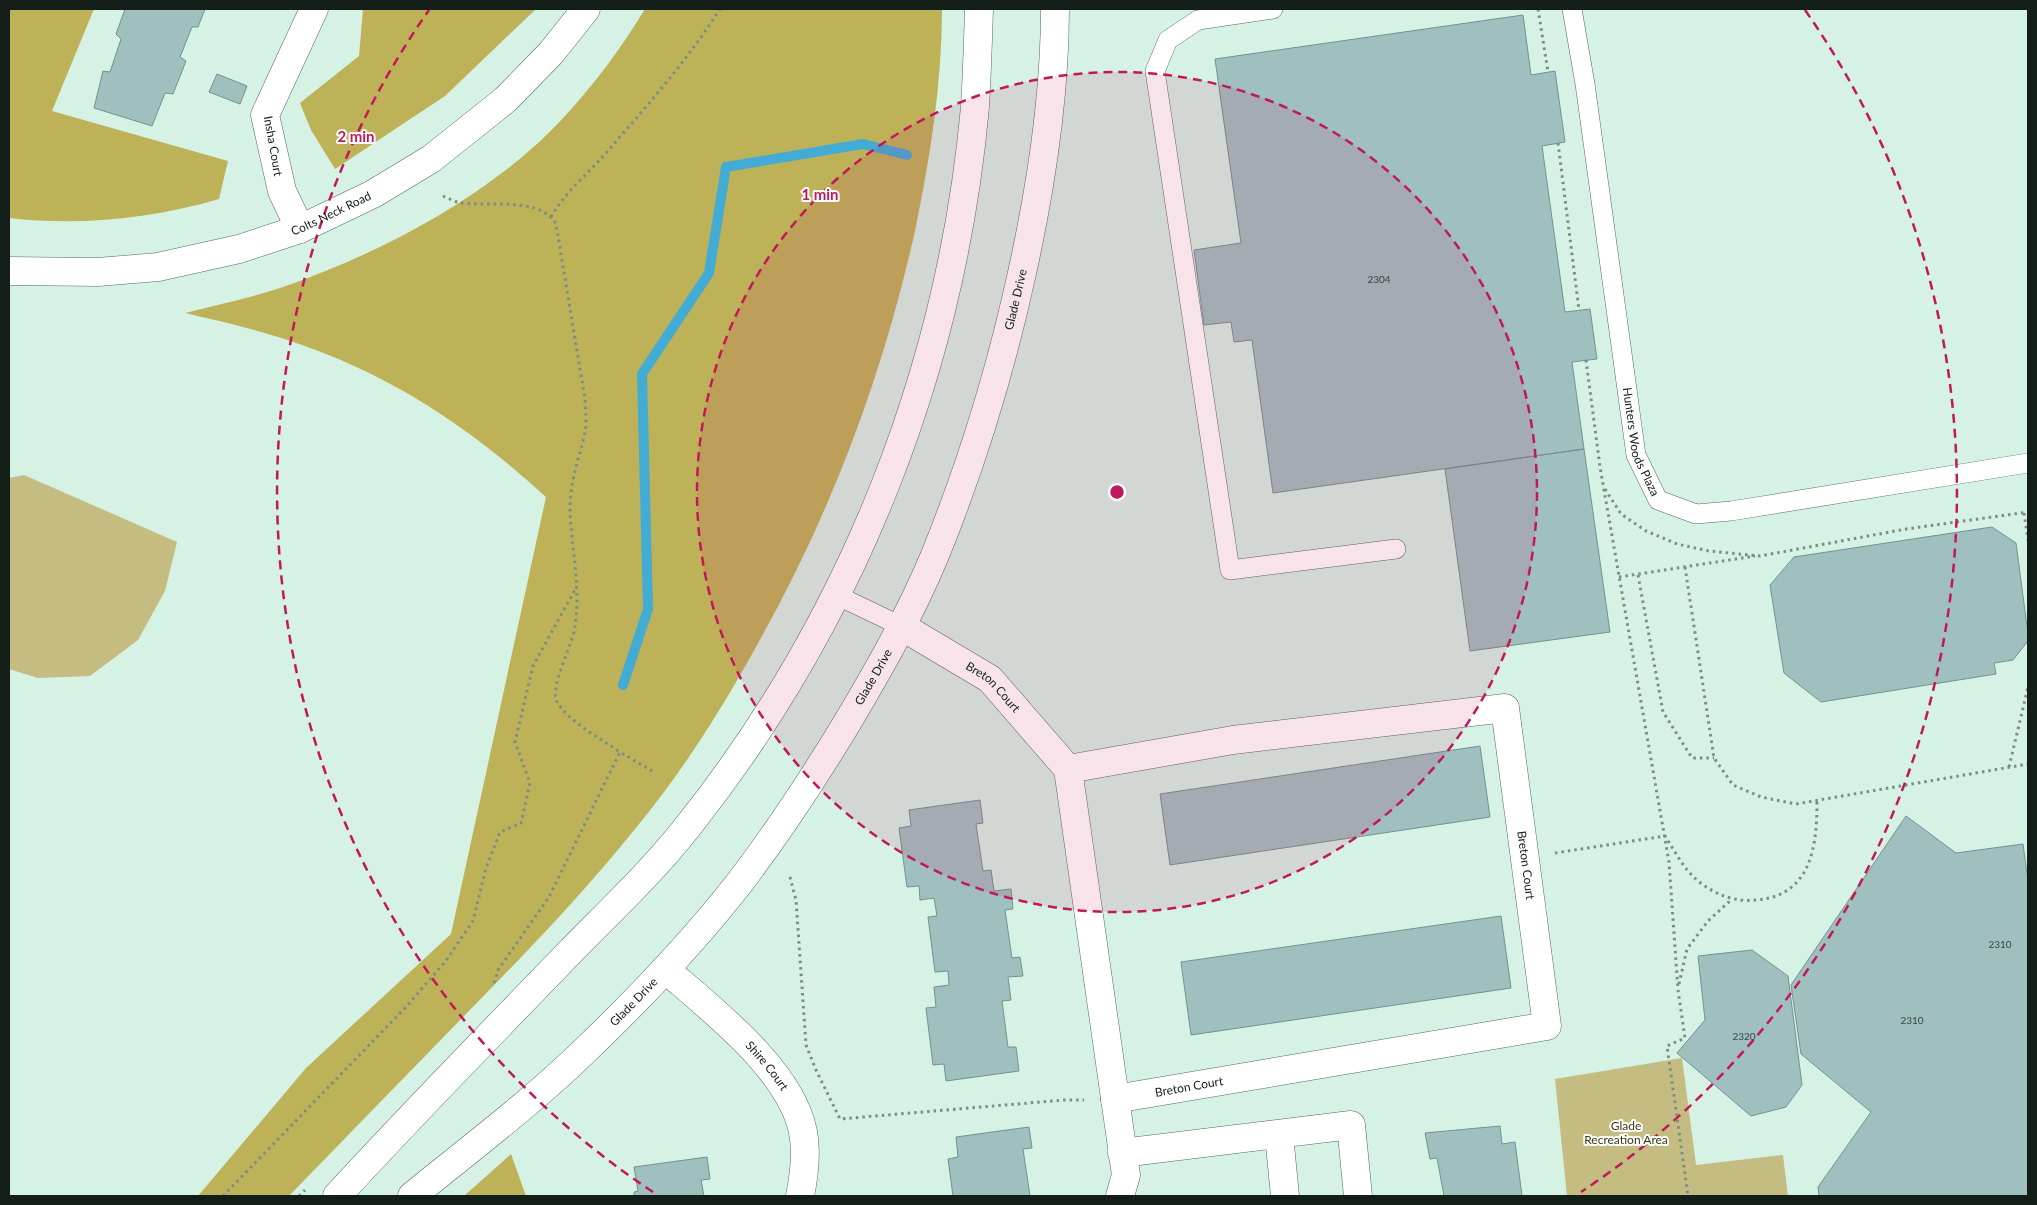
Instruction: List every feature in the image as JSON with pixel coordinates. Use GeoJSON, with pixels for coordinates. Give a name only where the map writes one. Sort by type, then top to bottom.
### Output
{"type":"FeatureCollection","features":[{"type":"Feature","properties":{"kind":"street","name":"Insha Court"},"geometry":{"type":"LineString","coordinates":[[300,229],[282,192],[265,115],[314,9]]}},
{"type":"Feature","properties":{"kind":"street","name":"Colts Neck Road"},"geometry":{"type":"LineString","coordinates":[[9,271],[98,272],[158,268],[239,249],[300,229],[373,194],[431,159],[506,100],[551,53],[586,9]]}},
{"type":"Feature","properties":{"kind":"street"},"geometry":{"type":"LineString","coordinates":[[337,1196],[403,1124],[645,875],[687,827],[733,766],[776,704],[824,622],[867,533],[894,464],[913,411],[944,298],[956,240],[974,107],[979,9]]}},
{"type":"Feature","properties":{"kind":"street","name":"Glade Drive"},"geometry":{"type":"LineString","coordinates":[[412,1196],[573,1062],[665,969],[736,887],[783,823],[823,763],[870,686],[934,556],[968,466],[995,382],[1015,308],[1036,210],[1051,97],[1055,9]]}},
{"type":"Feature","properties":{"kind":"street","name":"Breton Court"},"geometry":{"type":"LineString","coordinates":[[901,626],[990,679],[1068,769],[1233,740],[1505,708],[1547,1026],[1115,1099]]}},
{"type":"Feature","properties":{"kind":"street"},"geometry":{"type":"LineString","coordinates":[[1068,769],[1126,1175],[1120,1196]]}},
{"type":"Feature","properties":{"kind":"street","name":"Shire Court"},"geometry":{"type":"LineString","coordinates":[[665,969],[733,1029],[765,1062],[789,1095],[797,1112],[803,1133],[803,1181],[800,1196]]}},
{"type":"Feature","properties":{"kind":"street"},"geometry":{"type":"LineString","coordinates":[[1122,1153],[1351,1125],[1358,1196]]}},
{"type":"Feature","properties":{"kind":"street"},"geometry":{"type":"LineString","coordinates":[[1279,1135],[1285,1196]]}},
{"type":"Feature","properties":{"kind":"lane"},"geometry":{"type":"LineString","coordinates":[[1273,9],[1198,20],[1168,40],[1154,71],[1230,570],[1396,549]]}},
{"type":"Feature","properties":{"kind":"lane","name":"Hunters Woods Plaza"},"geometry":{"type":"LineString","coordinates":[[1572,9],[1585,84],[1636,455],[1658,500],[1696,514],[1731,511],[2028,463]]}},
{"type":"Feature","properties":{"kind":"lane"},"geometry":{"type":"LineString","coordinates":[[836,595],[901,626]]}},
{"type":"Feature","properties":{"kind":"path"},"geometry":{"type":"LineString","coordinates":[[552,216],[560,202],[590,172],[645,109],[694,47],[720,9]]}},
{"type":"Feature","properties":{"kind":"path"},"geometry":{"type":"LineString","coordinates":[[1538,9],[1548,72]]}},
{"type":"Feature","properties":{"kind":"path"},"geometry":{"type":"LineString","coordinates":[[1558,143],[1579,310]]}},
{"type":"Feature","properties":{"kind":"path"},"geometry":{"type":"LineString","coordinates":[[442,196],[457,202],[519,204],[552,216],[556,224],[586,408],[584,436],[573,479],[570,507],[576,586],[575,626],[567,655],[556,682],[555,693],[557,702],[579,725],[652,771]]}},
{"type":"Feature","properties":{"kind":"path"},"geometry":{"type":"LineString","coordinates":[[1586,360],[1603,486],[1669,862],[1678,990],[1685,1038],[1667,1046],[1688,1196]]}},
{"type":"Feature","properties":{"kind":"path"},"geometry":{"type":"LineString","coordinates":[[1603,486],[1621,514],[1646,531],[1677,544],[1709,552],[1760,556]]}},
{"type":"Feature","properties":{"kind":"path"},"geometry":{"type":"LineString","coordinates":[[1620,577],[1760,556],[1906,529],[2026,512],[2028,540]]}},
{"type":"Feature","properties":{"kind":"path"},"geometry":{"type":"LineString","coordinates":[[1685,567],[1714,758],[1733,785],[1761,797],[1796,804],[1817,802],[2028,764]]}},
{"type":"Feature","properties":{"kind":"path"},"geometry":{"type":"LineString","coordinates":[[1638,575],[1663,712],[1692,758],[1714,758]]}},
{"type":"Feature","properties":{"kind":"path"},"geometry":{"type":"LineString","coordinates":[[223,1196],[406,1006],[445,962],[473,921],[486,868],[500,832],[521,823],[530,783],[515,742],[533,666],[576,586]]}},
{"type":"Feature","properties":{"kind":"path"},"geometry":{"type":"LineString","coordinates":[[2009,767],[2028,686]]}},
{"type":"Feature","properties":{"kind":"path"},"geometry":{"type":"LineString","coordinates":[[496,988],[494,982],[498,970],[549,897],[620,752]]}},
{"type":"Feature","properties":{"kind":"path"},"geometry":{"type":"LineString","coordinates":[[1665,836],[1686,870],[1702,884],[1714,891],[1744,901],[1767,900],[1787,892],[1801,877],[1810,860],[1816,841],[1817,802]]}},
{"type":"Feature","properties":{"kind":"path"},"geometry":{"type":"LineString","coordinates":[[1524,857],[1665,836]]}},
{"type":"Feature","properties":{"kind":"path"},"geometry":{"type":"LineString","coordinates":[[790,877],[796,900],[806,1045],[840,1119],[1064,1100],[1115,1099]]}},
{"type":"Feature","properties":{"kind":"path"},"geometry":{"type":"LineString","coordinates":[[1678,990],[1687,949],[1708,920],[1732,898]]}},
{"type":"Feature","properties":{"kind":"green space"},"geometry":{"type":"Polygon","coordinates":[[[24,475],[177,542],[165,591],[138,640],[90,676],[38,678],[9,669],[9,478],[24,475]]]}},
{"type":"Feature","properties":{"kind":"green space","name":"Glade Recreation Area"},"geometry":{"type":"Polygon","coordinates":[[[1682,1058],[1696,1165],[1783,1155],[1788,1196],[1567,1196],[1555,1079],[1682,1058]]]}},
{"type":"Feature","properties":{"kind":"shaded area"},"geometry":{"type":"Polygon","coordinates":[[[9,9],[94,9],[52,111],[228,161],[219,199],[167,212],[115,219],[62,221],[9,218],[9,9]]]}},
{"type":"Feature","properties":{"kind":"shaded area"},"geometry":{"type":"Polygon","coordinates":[[[363,9],[536,9],[445,96],[335,169],[311,130],[300,103],[359,56],[363,9]]]}},
{"type":"Feature","properties":{"kind":"shaded area"},"geometry":{"type":"Polygon","coordinates":[[[645,9],[942,9],[940,65],[934,121],[915,231],[888,337],[853,439],[833,489],[788,588],[733,687],[703,736],[670,784],[594,877],[509,970],[289,1196],[198,1196],[306,1068],[451,934],[546,497],[493,452],[437,411],[377,377],[346,362],[282,338],[185,313],[268,292],[319,274],[396,239],[470,196],[505,171],[537,144],[566,115],[608,64],[645,9]]]}},
{"type":"Feature","properties":{"kind":"shaded area"},"geometry":{"type":"Polygon","coordinates":[[[511,1154],[526,1196],[464,1196],[511,1154]]]}},
{"type":"Feature","properties":{"kind":"building"},"geometry":{"type":"Polygon","coordinates":[[[125,9],[205,9],[198,27],[192,27],[180,57],[186,61],[173,94],[165,93],[152,126],[94,108],[103,71],[110,72],[121,39],[116,34],[125,9]]]}},
{"type":"Feature","properties":{"kind":"building"},"geometry":{"type":"Polygon","coordinates":[[[1523,15],[1531,75],[1555,71],[1565,142],[1542,146],[1565,312],[1590,309],[1597,359],[1572,362],[1584,449],[1273,493],[1252,340],[1234,342],[1231,322],[1204,325],[1194,250],[1241,243],[1215,59],[1523,15]]]}},
{"type":"Feature","properties":{"kind":"building"},"geometry":{"type":"Polygon","coordinates":[[[217,74],[247,86],[240,104],[209,92],[217,74]]]}},
{"type":"Feature","properties":{"kind":"building"},"geometry":{"type":"Polygon","coordinates":[[[1584,449],[1610,632],[1470,651],[1445,469],[1584,449]]]}},
{"type":"Feature","properties":{"kind":"building"},"geometry":{"type":"Polygon","coordinates":[[[1992,527],[2016,543],[2028,634],[2028,641],[2013,660],[1994,663],[1996,674],[1821,702],[1784,673],[1770,585],[1794,557],[1992,527]]]}},
{"type":"Feature","properties":{"kind":"building"},"geometry":{"type":"Polygon","coordinates":[[[1480,746],[1490,817],[1170,865],[1160,794],[1480,746]]]}},
{"type":"Feature","properties":{"kind":"building"},"geometry":{"type":"Polygon","coordinates":[[[980,800],[983,823],[976,824],[983,871],[991,870],[994,891],[1011,889],[1013,909],[1005,910],[1012,958],[1020,957],[1023,976],[1008,977],[1011,1000],[1002,1001],[1008,1047],[1016,1047],[1019,1071],[946,1081],[944,1064],[933,1065],[926,1008],[936,1007],[934,987],[949,985],[948,971],[935,972],[928,917],[937,916],[934,898],[920,900],[919,886],[907,887],[899,828],[911,826],[909,810],[980,800]]]}},
{"type":"Feature","properties":{"kind":"building"},"geometry":{"type":"Polygon","coordinates":[[[1906,816],[1956,853],[2023,844],[2028,881],[2028,1196],[1819,1196],[1818,1187],[1871,1112],[1801,1054],[1791,985],[1906,816]]]}},
{"type":"Feature","properties":{"kind":"building"},"geometry":{"type":"Polygon","coordinates":[[[1501,916],[1511,988],[1191,1035],[1181,962],[1501,916]]]}},
{"type":"Feature","properties":{"kind":"building"},"geometry":{"type":"Polygon","coordinates":[[[1752,950],[1788,976],[1802,1085],[1786,1107],[1751,1116],[1677,1053],[1705,1020],[1698,956],[1752,950]]]}},
{"type":"Feature","properties":{"kind":"building"},"geometry":{"type":"Polygon","coordinates":[[[1500,1126],[1502,1144],[1515,1142],[1522,1196],[1444,1196],[1437,1158],[1430,1159],[1425,1133],[1500,1126]]]}},
{"type":"Feature","properties":{"kind":"building"},"geometry":{"type":"Polygon","coordinates":[[[1029,1127],[1032,1148],[1023,1149],[1030,1196],[953,1196],[948,1159],[958,1157],[956,1137],[1029,1127]]]}},
{"type":"Feature","properties":{"kind":"building"},"geometry":{"type":"Polygon","coordinates":[[[707,1157],[710,1179],[701,1180],[704,1196],[634,1196],[634,1192],[638,1191],[634,1167],[707,1157]]]}},
{"type":"Feature","properties":{"kind":"waterway"},"geometry":{"type":"LineString","coordinates":[[623,685],[648,609],[642,374],[709,273],[726,167],[863,144],[907,155]]}}]}
